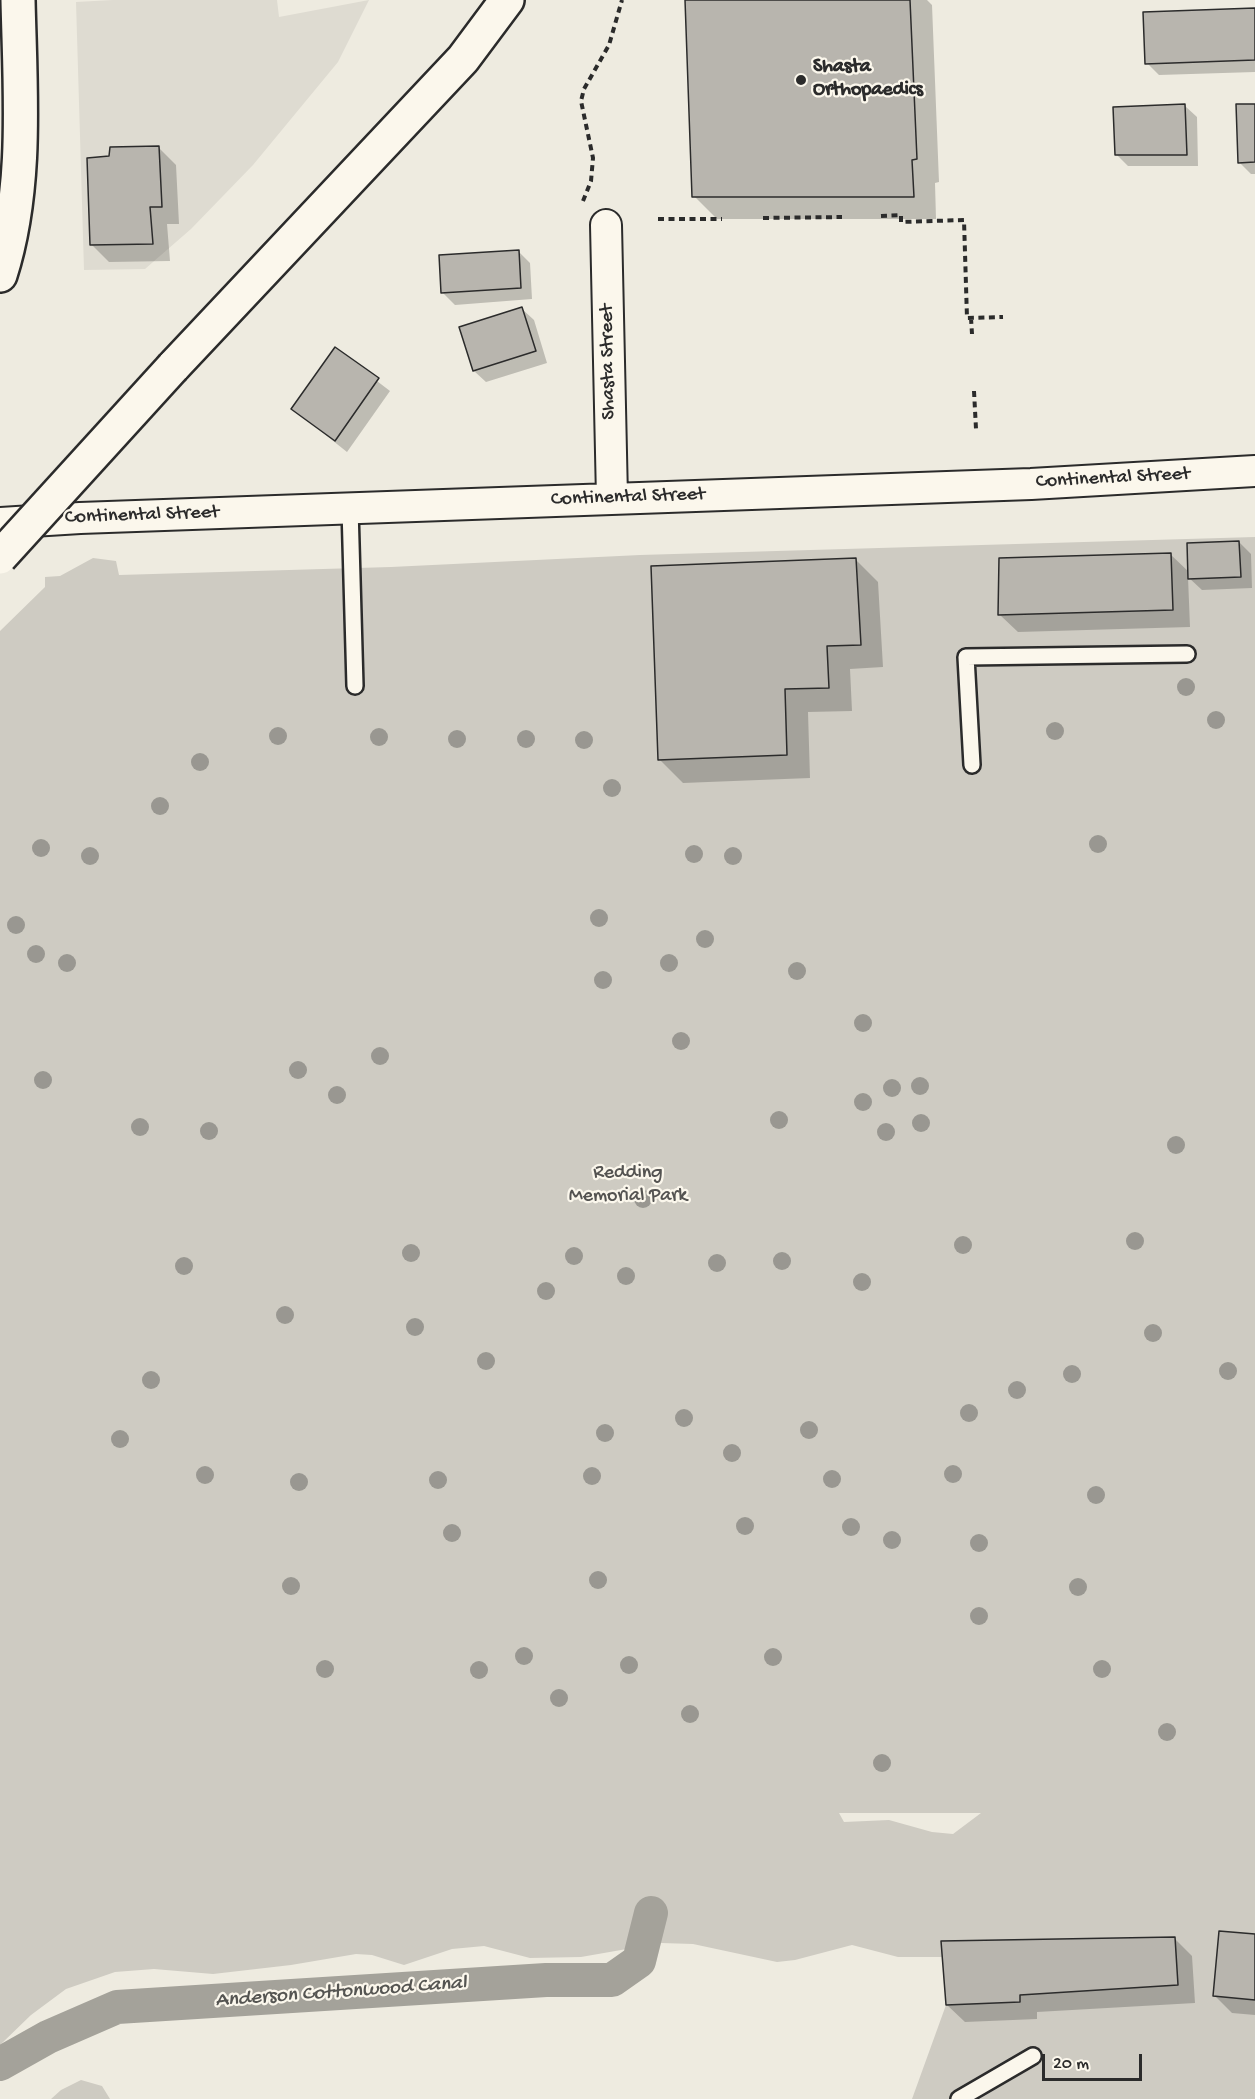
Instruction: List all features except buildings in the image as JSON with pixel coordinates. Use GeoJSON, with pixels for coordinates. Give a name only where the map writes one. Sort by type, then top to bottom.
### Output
{"type":"FeatureCollection","features":[{"type":"Feature","properties":{"kind":"highway"},"geometry":{"type":"LineString","coordinates":[[0,275],[13,229],[19,155],[18,0]]}},
{"type":"Feature","properties":{"kind":"highway"},"geometry":{"type":"LineString","coordinates":[[0,557],[40,510],[172,367],[463,59],[507,0]]}},
{"type":"Feature","properties":{"kind":"street","name":"Shasta Street"},"geometry":{"type":"LineString","coordinates":[[606,225],[612,498]]}},
{"type":"Feature","properties":{"kind":"street","name":"Continental Street"},"geometry":{"type":"LineString","coordinates":[[0,523],[80,518],[1031,484],[1255,471]]}},
{"type":"Feature","properties":{"kind":"lane"},"geometry":{"type":"LineString","coordinates":[[350,508],[356,686]]}},
{"type":"Feature","properties":{"kind":"lane"},"geometry":{"type":"LineString","coordinates":[[972,765],[966,657],[1187,654]]}},
{"type":"Feature","properties":{"kind":"lane"},"geometry":{"type":"LineString","coordinates":[[958,2099],[1033,2056]]}},
{"type":"Feature","properties":{"kind":"path"},"geometry":{"type":"LineString","coordinates":[[582,205],[591,181],[593,158],[581,101],[584,88],[609,45],[622,0]]}},
{"type":"Feature","properties":{"kind":"path"},"geometry":{"type":"LineString","coordinates":[[881,216],[901,215],[901,222],[964,220],[967,318],[1003,317]]}},
{"type":"Feature","properties":{"kind":"path"},"geometry":{"type":"LineString","coordinates":[[763,218],[842,217]]}},
{"type":"Feature","properties":{"kind":"path"},"geometry":{"type":"LineString","coordinates":[[658,219],[722,219]]}},
{"type":"Feature","properties":{"kind":"path"},"geometry":{"type":"LineString","coordinates":[[971,318],[972,334]]}},
{"type":"Feature","properties":{"kind":"path"},"geometry":{"type":"LineString","coordinates":[[974,391],[976,429]]}},
{"type":"Feature","properties":{"kind":"shaded area"},"geometry":{"type":"Polygon","coordinates":[[[277,0],[279,17],[369,0],[338,62],[253,165],[191,229],[145,269],[84,270],[76,2],[277,0]]]}},
{"type":"Feature","properties":{"kind":"green space","name":"Redding Memorial Park"},"geometry":{"type":"Polygon","coordinates":[[[1255,537],[1255,2099],[912,2099],[946,2005],[942,1957],[898,1957],[852,1945],[795,1960],[777,1962],[693,1944],[661,1943],[581,1957],[530,1958],[484,1946],[452,1949],[404,1965],[372,1955],[356,1954],[291,1965],[213,1974],[154,1969],[115,1972],[66,1989],[31,2015],[0,2045],[0,631],[45,587],[45,577],[60,576],[93,558],[116,561],[119,575],[391,567],[640,555],[1255,537]],[[839,1813],[844,1822],[889,1820],[932,1832],[953,1834],[981,1813],[839,1813]]]}},
{"type":"Feature","properties":{"kind":"green space"},"geometry":{"type":"Polygon","coordinates":[[[81,2080],[102,2086],[110,2099],[51,2099],[61,2090],[81,2080]]]}},
{"type":"Feature","properties":{"kind":"waterway","name":"Anderson Cottonwood Canal"},"geometry":{"type":"LineString","coordinates":[[0,2064],[48,2037],[117,2007],[546,1980],[612,1980],[639,1961],[651,1913]]}},
{"type":"Feature","properties":{"kind":"place","name":"Shasta Orthopaedics"},"geometry":{"type":"Point","coordinates":[801,80]}}]}
